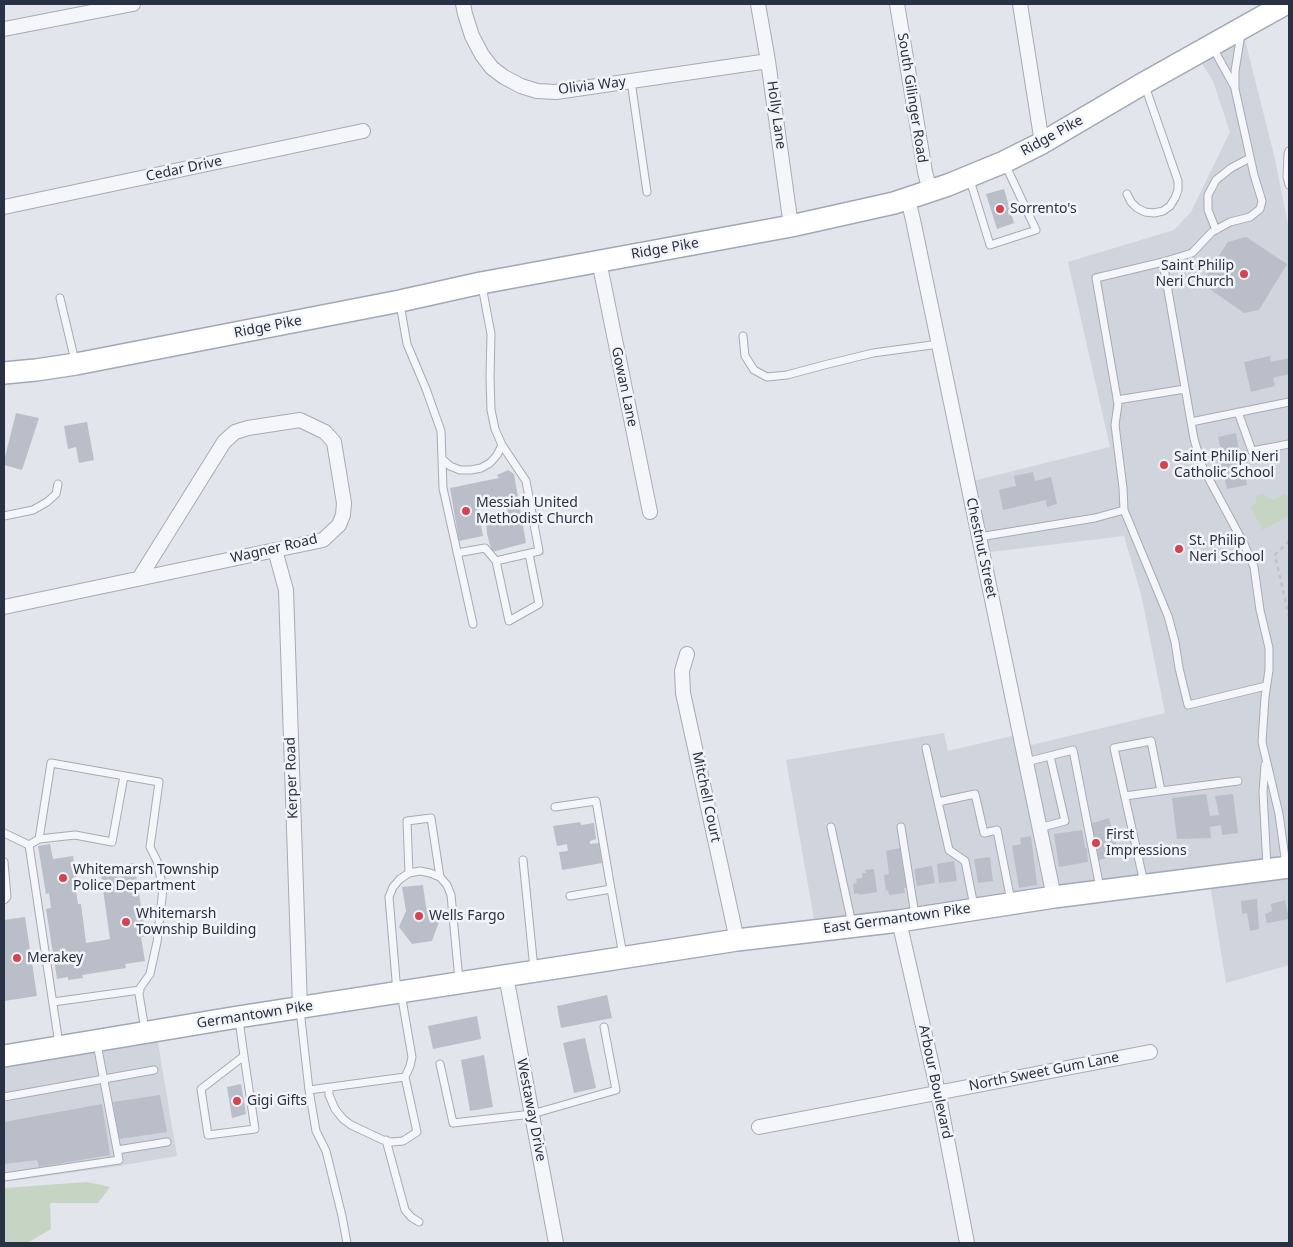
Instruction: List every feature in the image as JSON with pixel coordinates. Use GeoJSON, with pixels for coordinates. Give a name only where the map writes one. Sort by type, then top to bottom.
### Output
{"type":"FeatureCollection","features":[{"type":"Feature","properties":{"kind":"main road","name":"Ridge Pike"},"geometry":{"type":"LineString","coordinates":[[4,373],[76,364],[400,302],[481,283],[791,226],[908,199],[969,177],[1042,143],[1285,4]]}},
{"type":"Feature","properties":{"kind":"main road","name":"East Germantown Pike"},"geometry":{"type":"LineString","coordinates":[[506,976],[737,940],[1281,868]]}},
{"type":"Feature","properties":{"kind":"main road","name":"Germantown Pike"},"geometry":{"type":"LineString","coordinates":[[4,1056],[300,1007],[506,976]]}},
{"type":"Feature","properties":{"kind":"street"},"geometry":{"type":"LineString","coordinates":[[4,29],[133,4]]}},
{"type":"Feature","properties":{"kind":"street","name":"Olivia Way"},"geometry":{"type":"LineString","coordinates":[[463,4],[472,36],[482,56],[492,68],[521,86],[537,91],[556,92],[768,61]]}},
{"type":"Feature","properties":{"kind":"street","name":"Holly Lane"},"geometry":{"type":"LineString","coordinates":[[758,4],[768,61],[791,226]]}},
{"type":"Feature","properties":{"kind":"street","name":"South Gilinger Road"},"geometry":{"type":"LineString","coordinates":[[897,4],[925,172],[930,191]]}},
{"type":"Feature","properties":{"kind":"street"},"geometry":{"type":"LineString","coordinates":[[1020,4],[1042,143]]}},
{"type":"Feature","properties":{"kind":"street","name":"Cedar Drive"},"geometry":{"type":"LineString","coordinates":[[4,207],[363,131]]}},
{"type":"Feature","properties":{"kind":"street","name":"Chestnut Street"},"geometry":{"type":"LineString","coordinates":[[908,199],[1054,897]]}},
{"type":"Feature","properties":{"kind":"street","name":"Gowan Lane"},"geometry":{"type":"LineString","coordinates":[[598,261],[650,512]]}},
{"type":"Feature","properties":{"kind":"street","name":"Wagner Road"},"geometry":{"type":"LineString","coordinates":[[4,606],[323,540],[339,525],[343,515],[344,503],[334,442],[326,432],[300,420],[248,428],[235,432],[224,442],[140,577]]}},
{"type":"Feature","properties":{"kind":"street","name":"Kerper Road"},"geometry":{"type":"LineString","coordinates":[[275,550],[286,590],[300,1007]]}},
{"type":"Feature","properties":{"kind":"street","name":"Mitchell Court"},"geometry":{"type":"LineString","coordinates":[[686,654],[682,671],[683,692],[737,940]]}},
{"type":"Feature","properties":{"kind":"street","name":"Arbour Boulevard"},"geometry":{"type":"LineString","coordinates":[[907,919],[938,1092],[968,1243]]}},
{"type":"Feature","properties":{"kind":"street","name":"Westaway Drive"},"geometry":{"type":"LineString","coordinates":[[506,976],[556,1243]]}},
{"type":"Feature","properties":{"kind":"street","name":"North Sweet Gum Lane"},"geometry":{"type":"LineString","coordinates":[[759,1127],[1150,1052]]}},
{"type":"Feature","properties":{"kind":"lane"},"geometry":{"type":"LineString","coordinates":[[1242,28],[1235,71],[1235,89],[1250,158],[1262,201],[1260,209],[1250,217],[1230,222],[1212,232],[1192,253],[1096,278],[1118,404],[1115,425],[1124,510],[1168,616],[1188,705],[1266,686]]}},
{"type":"Feature","properties":{"kind":"lane"},"geometry":{"type":"LineString","coordinates":[[1211,45],[1235,89]]}},
{"type":"Feature","properties":{"kind":"lane"},"geometry":{"type":"LineString","coordinates":[[631,81],[647,192]]}},
{"type":"Feature","properties":{"kind":"lane"},"geometry":{"type":"LineString","coordinates":[[1127,194],[1137,208],[1145,212],[1154,213],[1163,211],[1170,206],[1178,190],[1178,181],[1144,83]]}},
{"type":"Feature","properties":{"kind":"lane"},"geometry":{"type":"LineString","coordinates":[[1289,151],[1287,177],[1289,184]]}},
{"type":"Feature","properties":{"kind":"lane"},"geometry":{"type":"LineString","coordinates":[[1216,230],[1208,210],[1208,195],[1216,180],[1231,168],[1250,158]]}},
{"type":"Feature","properties":{"kind":"lane"},"geometry":{"type":"LineString","coordinates":[[969,177],[990,245],[1036,230],[1004,162]]}},
{"type":"Feature","properties":{"kind":"lane"},"geometry":{"type":"LineString","coordinates":[[1163,262],[1194,439],[1202,466],[1244,544],[1254,567],[1260,610],[1269,648],[1269,670],[1262,742],[1279,814],[1281,868]]}},
{"type":"Feature","properties":{"kind":"lane"},"geometry":{"type":"LineString","coordinates":[[481,283],[491,334],[491,410],[495,428],[502,445],[526,481],[538,551],[496,562]]}},
{"type":"Feature","properties":{"kind":"lane"},"geometry":{"type":"LineString","coordinates":[[60,298],[76,364]]}},
{"type":"Feature","properties":{"kind":"lane"},"geometry":{"type":"LineString","coordinates":[[400,302],[407,344],[426,388],[441,431],[443,488],[473,624]]}},
{"type":"Feature","properties":{"kind":"lane"},"geometry":{"type":"LineString","coordinates":[[743,336],[745,356],[754,370],[767,377],[787,375],[873,353],[939,344]]}},
{"type":"Feature","properties":{"kind":"lane"},"geometry":{"type":"LineString","coordinates":[[1117,400],[1185,388]]}},
{"type":"Feature","properties":{"kind":"lane"},"geometry":{"type":"LineString","coordinates":[[1191,422],[1289,402]]}},
{"type":"Feature","properties":{"kind":"lane"},"geometry":{"type":"LineString","coordinates":[[1238,412],[1252,451],[1289,444]]}},
{"type":"Feature","properties":{"kind":"lane"},"geometry":{"type":"LineString","coordinates":[[442,459],[450,466],[460,470],[481,468],[490,463],[502,445]]}},
{"type":"Feature","properties":{"kind":"lane"},"geometry":{"type":"LineString","coordinates":[[4,516],[33,510],[47,502],[56,494],[58,484]]}},
{"type":"Feature","properties":{"kind":"lane"},"geometry":{"type":"LineString","coordinates":[[979,537],[1096,518],[1124,510]]}},
{"type":"Feature","properties":{"kind":"lane"},"geometry":{"type":"LineString","coordinates":[[458,553],[485,548],[496,562],[509,621],[539,604],[529,554]]}},
{"type":"Feature","properties":{"kind":"lane"},"geometry":{"type":"LineString","coordinates":[[1145,886],[1114,748],[1151,741],[1161,791]]}},
{"type":"Feature","properties":{"kind":"lane"},"geometry":{"type":"LineString","coordinates":[[926,748],[949,850],[965,861],[974,909]]}},
{"type":"Feature","properties":{"kind":"lane"},"geometry":{"type":"LineString","coordinates":[[1026,762],[1073,750],[1101,891]]}},
{"type":"Feature","properties":{"kind":"lane"},"geometry":{"type":"LineString","coordinates":[[1039,828],[1064,821],[1050,756]]}},
{"type":"Feature","properties":{"kind":"lane"},"geometry":{"type":"LineString","coordinates":[[1266,760],[1263,792],[1281,868]]}},
{"type":"Feature","properties":{"kind":"lane"},"geometry":{"type":"LineString","coordinates":[[39,840],[51,763],[159,782],[150,847],[157,861],[163,890],[157,942],[150,974],[139,994],[145,1032]]}},
{"type":"Feature","properties":{"kind":"lane"},"geometry":{"type":"LineString","coordinates":[[29,845],[39,840],[75,835],[112,842],[124,776]]}},
{"type":"Feature","properties":{"kind":"lane"},"geometry":{"type":"LineString","coordinates":[[1125,796],[1238,781]]}},
{"type":"Feature","properties":{"kind":"lane"},"geometry":{"type":"LineString","coordinates":[[938,802],[975,794],[984,833],[997,830],[1012,903]]}},
{"type":"Feature","properties":{"kind":"lane"},"geometry":{"type":"LineString","coordinates":[[555,807],[596,801],[624,957]]}},
{"type":"Feature","properties":{"kind":"lane"},"geometry":{"type":"LineString","coordinates":[[409,873],[407,821],[431,818],[440,878]]}},
{"type":"Feature","properties":{"kind":"lane"},"geometry":{"type":"LineString","coordinates":[[831,827],[852,925]]}},
{"type":"Feature","properties":{"kind":"lane"},"geometry":{"type":"LineString","coordinates":[[901,827],[907,919]]}},
{"type":"Feature","properties":{"kind":"lane"},"geometry":{"type":"LineString","coordinates":[[4,833],[29,845]]}},
{"type":"Feature","properties":{"kind":"lane"},"geometry":{"type":"LineString","coordinates":[[29,845],[59,1047]]}},
{"type":"Feature","properties":{"kind":"lane"},"geometry":{"type":"LineString","coordinates":[[522,860],[534,972]]}},
{"type":"Feature","properties":{"kind":"lane"},"geometry":{"type":"LineString","coordinates":[[4,862],[7,897],[4,900]]}},
{"type":"Feature","properties":{"kind":"lane"},"geometry":{"type":"LineString","coordinates":[[328,1088],[331,1102],[335,1109],[351,1125],[391,1142],[403,1141],[416,1132],[405,1077],[412,1057],[402,999],[397,992],[389,897],[393,887],[400,878],[409,873],[430,872],[447,885],[451,895],[459,983]]}},
{"type":"Feature","properties":{"kind":"lane"},"geometry":{"type":"LineString","coordinates":[[570,896],[612,889]]}},
{"type":"Feature","properties":{"kind":"lane"},"geometry":{"type":"LineString","coordinates":[[53,1002],[140,990]]}},
{"type":"Feature","properties":{"kind":"lane"},"geometry":{"type":"LineString","coordinates":[[300,1007],[309,1090],[316,1131],[326,1151],[347,1243]]}},
{"type":"Feature","properties":{"kind":"lane"},"geometry":{"type":"LineString","coordinates":[[238,1017],[244,1056],[255,1130],[208,1135],[201,1089],[244,1056]]}},
{"type":"Feature","properties":{"kind":"lane"},"geometry":{"type":"LineString","coordinates":[[440,1064],[453,1123],[532,1114],[616,1090],[604,1027]]}},
{"type":"Feature","properties":{"kind":"lane"},"geometry":{"type":"LineString","coordinates":[[4,1177],[118,1160],[96,1041]]}},
{"type":"Feature","properties":{"kind":"lane"},"geometry":{"type":"LineString","coordinates":[[4,1097],[154,1070]]}},
{"type":"Feature","properties":{"kind":"lane"},"geometry":{"type":"LineString","coordinates":[[309,1090],[405,1077]]}},
{"type":"Feature","properties":{"kind":"lane"},"geometry":{"type":"LineString","coordinates":[[386,1140],[405,1210],[419,1222]]}},
{"type":"Feature","properties":{"kind":"lane"},"geometry":{"type":"LineString","coordinates":[[117,1150],[167,1142]]}},
{"type":"Feature","properties":{"kind":"path"},"geometry":{"type":"LineString","coordinates":[[1289,541],[1275,555],[1289,617]]}},
{"type":"Feature","properties":{"kind":"shaded area"},"geometry":{"type":"Polygon","coordinates":[[[1242,28],[1275,159],[1289,229],[1289,965],[1226,983],[1209,878],[816,930],[786,760],[944,733],[948,751],[1020,734],[1023,747],[1165,713],[1141,594],[1124,536],[982,553],[969,482],[1110,447],[1068,262],[1174,230],[1191,212],[1230,132],[1213,81],[1196,54],[1242,28]]]}},
{"type":"Feature","properties":{"kind":"shaded area"},"geometry":{"type":"Polygon","coordinates":[[[156,1031],[177,1156],[4,1182],[4,1056],[156,1031]]]}},
{"type":"Feature","properties":{"kind":"green space"},"geometry":{"type":"Polygon","coordinates":[[[1262,494],[1273,500],[1284,494],[1289,498],[1289,516],[1263,530],[1250,507],[1256,503],[1256,496],[1262,494]]]}},
{"type":"Feature","properties":{"kind":"green space"},"geometry":{"type":"Polygon","coordinates":[[[87,1182],[110,1187],[98,1203],[50,1203],[51,1229],[27,1243],[4,1243],[4,1188],[87,1182]]]}},
{"type":"Feature","properties":{"kind":"building","name":"Sorrento's"},"geometry":{"type":"Polygon","coordinates":[[[1004,189],[1014,223],[997,229],[986,194],[1004,189]]]}},
{"type":"Feature","properties":{"kind":"building","name":"Saint Philip Neri Church"},"geometry":{"type":"Polygon","coordinates":[[[1246,237],[1287,264],[1259,310],[1244,313],[1201,283],[1228,242],[1246,237]]]}},
{"type":"Feature","properties":{"kind":"building"},"geometry":{"type":"Polygon","coordinates":[[[1270,356],[1271,362],[1289,358],[1289,374],[1273,378],[1275,386],[1251,392],[1244,362],[1270,356]]]}},
{"type":"Feature","properties":{"kind":"building"},"geometry":{"type":"Polygon","coordinates":[[[16,413],[39,418],[22,470],[4,465],[16,413]]]}},
{"type":"Feature","properties":{"kind":"building"},"geometry":{"type":"Polygon","coordinates":[[[87,422],[94,460],[79,463],[76,447],[68,449],[64,426],[87,422]]]}},
{"type":"Feature","properties":{"kind":"building"},"geometry":{"type":"Polygon","coordinates":[[[1236,433],[1239,451],[1246,450],[1248,463],[1243,464],[1247,485],[1227,489],[1223,469],[1219,470],[1216,457],[1222,456],[1218,437],[1236,433]]]}},
{"type":"Feature","properties":{"kind":"building","name":"Messiah United Methodist Church"},"geometry":{"type":"Polygon","coordinates":[[[508,470],[514,474],[526,543],[492,552],[486,522],[509,516],[505,500],[477,506],[483,536],[459,541],[450,488],[499,478],[497,475],[508,470]]]}},
{"type":"Feature","properties":{"kind":"building"},"geometry":{"type":"Polygon","coordinates":[[[1033,472],[1035,481],[1051,477],[1057,504],[1047,507],[1046,500],[1003,510],[999,490],[1016,486],[1014,476],[1033,472]]]}},
{"type":"Feature","properties":{"kind":"building"},"geometry":{"type":"Polygon","coordinates":[[[1206,794],[1210,816],[1219,815],[1215,796],[1233,794],[1238,833],[1222,835],[1221,825],[1210,827],[1211,838],[1177,839],[1172,798],[1206,794]]]}},
{"type":"Feature","properties":{"kind":"building"},"geometry":{"type":"Polygon","coordinates":[[[1109,818],[1119,855],[1098,860],[1090,824],[1109,818]]]}},
{"type":"Feature","properties":{"kind":"building"},"geometry":{"type":"Polygon","coordinates":[[[580,822],[581,825],[594,823],[596,839],[590,841],[590,844],[599,843],[602,863],[562,870],[559,852],[568,851],[567,844],[557,846],[553,826],[580,822]]]}},
{"type":"Feature","properties":{"kind":"building"},"geometry":{"type":"Polygon","coordinates":[[[1082,830],[1085,848],[1087,848],[1088,862],[1059,867],[1054,834],[1082,830]]]}},
{"type":"Feature","properties":{"kind":"building"},"geometry":{"type":"Polygon","coordinates":[[[1031,836],[1037,885],[1019,888],[1012,846],[1021,844],[1020,838],[1031,836]]]}},
{"type":"Feature","properties":{"kind":"building","name":"Whitemarsh Township Building"},"geometry":{"type":"Polygon","coordinates":[[[50,844],[53,859],[73,856],[78,891],[76,891],[78,904],[81,904],[86,943],[110,939],[100,868],[134,863],[146,936],[141,937],[145,961],[125,964],[126,968],[82,975],[83,978],[68,980],[68,977],[57,979],[46,909],[51,908],[49,893],[46,894],[38,846],[50,844]]]}},
{"type":"Feature","properties":{"kind":"building"},"geometry":{"type":"Polygon","coordinates":[[[900,848],[906,888],[904,888],[905,893],[889,895],[888,890],[886,891],[884,875],[889,874],[886,851],[900,848]]]}},
{"type":"Feature","properties":{"kind":"building"},"geometry":{"type":"Polygon","coordinates":[[[990,857],[993,881],[978,883],[974,859],[990,857]]]}},
{"type":"Feature","properties":{"kind":"building"},"geometry":{"type":"Polygon","coordinates":[[[954,861],[957,881],[939,883],[937,864],[954,861]]]}},
{"type":"Feature","properties":{"kind":"building"},"geometry":{"type":"Polygon","coordinates":[[[932,866],[935,883],[917,886],[914,869],[932,866]]]}},
{"type":"Feature","properties":{"kind":"building"},"geometry":{"type":"Polygon","coordinates":[[[874,869],[877,892],[854,894],[853,884],[857,883],[856,879],[862,878],[862,873],[866,873],[865,870],[874,869]]]}},
{"type":"Feature","properties":{"kind":"building","name":"Wells Fargo"},"geometry":{"type":"Polygon","coordinates":[[[423,885],[426,907],[439,922],[432,941],[412,944],[399,927],[406,911],[402,887],[423,885]]]}},
{"type":"Feature","properties":{"kind":"building"},"geometry":{"type":"Polygon","coordinates":[[[1257,899],[1259,929],[1250,931],[1247,913],[1242,914],[1241,901],[1257,899]]]}},
{"type":"Feature","properties":{"kind":"building"},"geometry":{"type":"Polygon","coordinates":[[[1285,900],[1289,919],[1267,923],[1265,914],[1272,911],[1271,904],[1285,900]]]}},
{"type":"Feature","properties":{"kind":"building","name":"Merakey"},"geometry":{"type":"Polygon","coordinates":[[[25,917],[37,996],[4,1001],[4,920],[25,917]]]}},
{"type":"Feature","properties":{"kind":"building"},"geometry":{"type":"Polygon","coordinates":[[[607,995],[612,1018],[561,1028],[557,1006],[607,995]]]}},
{"type":"Feature","properties":{"kind":"building"},"geometry":{"type":"Polygon","coordinates":[[[477,1016],[481,1039],[433,1049],[428,1026],[477,1016]]]}},
{"type":"Feature","properties":{"kind":"building"},"geometry":{"type":"Polygon","coordinates":[[[585,1038],[596,1088],[574,1093],[563,1043],[585,1038]]]}},
{"type":"Feature","properties":{"kind":"building"},"geometry":{"type":"Polygon","coordinates":[[[484,1055],[493,1107],[470,1111],[461,1060],[484,1055]]]}},
{"type":"Feature","properties":{"kind":"building","name":"Gigi Gifts"},"geometry":{"type":"Polygon","coordinates":[[[241,1084],[246,1114],[232,1118],[227,1087],[241,1084]]]}},
{"type":"Feature","properties":{"kind":"building"},"geometry":{"type":"Polygon","coordinates":[[[160,1095],[167,1132],[119,1139],[113,1102],[160,1095]]]}},
{"type":"Feature","properties":{"kind":"building"},"geometry":{"type":"Polygon","coordinates":[[[102,1104],[110,1155],[39,1167],[37,1160],[4,1164],[4,1122],[102,1104]]]}},
{"type":"Feature","properties":{"kind":"place","name":"Sorrento's"},"geometry":{"type":"Point","coordinates":[1000,209]}},
{"type":"Feature","properties":{"kind":"place","name":"Saint Philip Neri Church"},"geometry":{"type":"Point","coordinates":[1244,274]}},
{"type":"Feature","properties":{"kind":"place","name":"Saint Philip Neri Catholic School"},"geometry":{"type":"Point","coordinates":[1164,465]}},
{"type":"Feature","properties":{"kind":"place","name":"Messiah United Methodist Church"},"geometry":{"type":"Point","coordinates":[466,511]}},
{"type":"Feature","properties":{"kind":"place","name":"St. Philip Neri School"},"geometry":{"type":"Point","coordinates":[1179,549]}},
{"type":"Feature","properties":{"kind":"place","name":"First Impressions"},"geometry":{"type":"Point","coordinates":[1096,843]}},
{"type":"Feature","properties":{"kind":"place","name":"Whitemarsh Township Police Department"},"geometry":{"type":"Point","coordinates":[63,878]}},
{"type":"Feature","properties":{"kind":"place","name":"Wells Fargo"},"geometry":{"type":"Point","coordinates":[419,916]}},
{"type":"Feature","properties":{"kind":"place","name":"Whitemarsh Township Building"},"geometry":{"type":"Point","coordinates":[126,922]}},
{"type":"Feature","properties":{"kind":"place","name":"Merakey"},"geometry":{"type":"Point","coordinates":[17,958]}},
{"type":"Feature","properties":{"kind":"place","name":"Gigi Gifts"},"geometry":{"type":"Point","coordinates":[237,1101]}}]}
